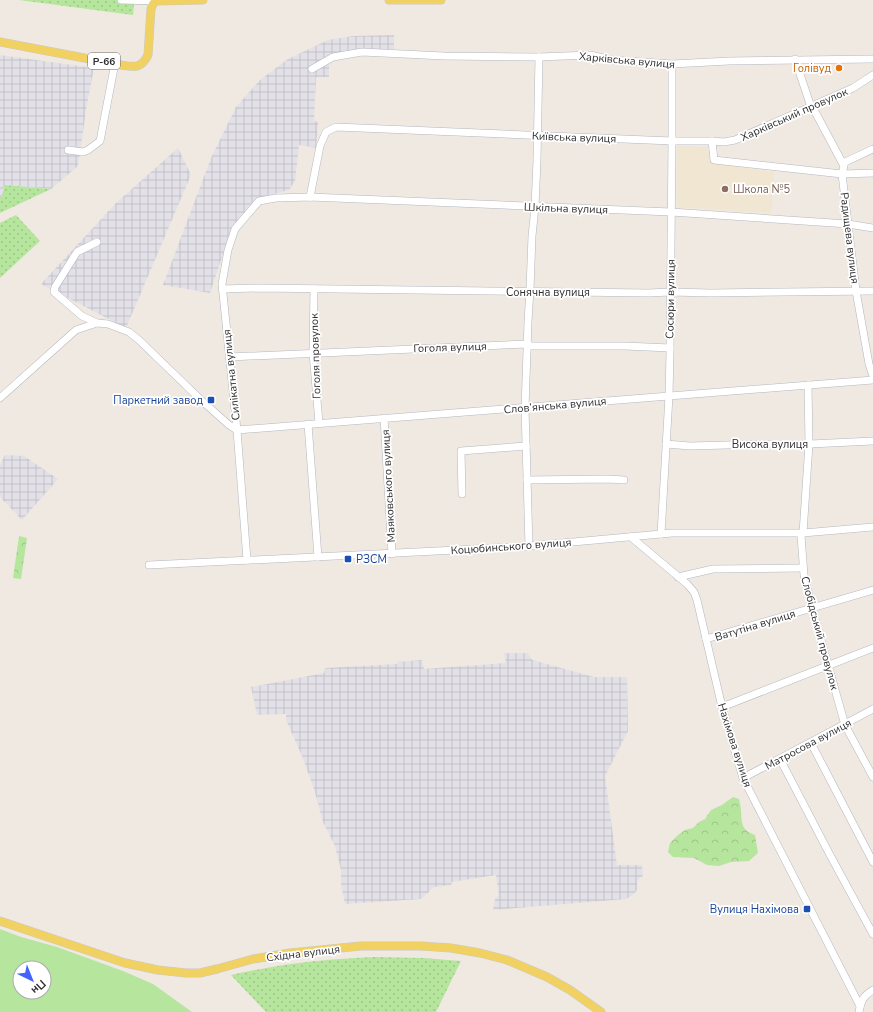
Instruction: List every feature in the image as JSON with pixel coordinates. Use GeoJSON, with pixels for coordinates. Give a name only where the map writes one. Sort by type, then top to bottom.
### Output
{"type":"FeatureCollection","features":[{"type":"Feature","properties":{"kind":"main road"},"geometry":{"type":"LineString","coordinates":[[156,1],[203,0]]}},
{"type":"Feature","properties":{"kind":"main road"},"geometry":{"type":"LineString","coordinates":[[388,0],[441,0]]}},
{"type":"Feature","properties":{"kind":"main road","name":"Р-66"},"geometry":{"type":"LineString","coordinates":[[0,42],[115,64],[140,65],[145,61],[148,54],[151,9],[156,1]]}},
{"type":"Feature","properties":{"kind":"main road","name":"Східна вулиця"},"geometry":{"type":"LineString","coordinates":[[0,921],[125,963],[158,970],[186,973],[200,973],[253,959],[290,952],[361,946],[421,946],[451,948],[507,960],[547,977],[570,990],[601,1012]]}},
{"type":"Feature","properties":{"kind":"street"},"geometry":{"type":"LineString","coordinates":[[121,0],[156,1]]}},
{"type":"Feature","properties":{"kind":"street","name":"Харківська вулиця"},"geometry":{"type":"LineString","coordinates":[[312,69],[333,57],[362,52],[444,56],[539,57],[590,55],[612,60],[672,64],[795,59],[873,59]]}},
{"type":"Feature","properties":{"kind":"street"},"geometry":{"type":"LineString","coordinates":[[529,546],[525,408],[532,236],[535,207],[539,57]]}},
{"type":"Feature","properties":{"kind":"street"},"geometry":{"type":"LineString","coordinates":[[795,59],[810,104],[843,163],[873,149]]}},
{"type":"Feature","properties":{"kind":"street"},"geometry":{"type":"LineString","coordinates":[[68,150],[82,152],[88,150],[100,141],[115,64]]}},
{"type":"Feature","properties":{"kind":"street","name":"Сосюри вулиця"},"geometry":{"type":"LineString","coordinates":[[661,534],[669,396],[672,64]]}},
{"type":"Feature","properties":{"kind":"street","name":"Харківський провулок"},"geometry":{"type":"LineString","coordinates":[[712,141],[724,142],[735,140],[853,88],[873,76]]}},
{"type":"Feature","properties":{"kind":"street","name":"Київська вулиця"},"geometry":{"type":"LineString","coordinates":[[310,197],[320,146],[326,132],[336,127],[672,141],[712,141]]}},
{"type":"Feature","properties":{"kind":"street"},"geometry":{"type":"LineString","coordinates":[[712,141],[714,160],[842,174],[873,174]]}},
{"type":"Feature","properties":{"kind":"street","name":"Радищева вулиця"},"geometry":{"type":"LineString","coordinates":[[843,163],[844,166],[842,174],[856,291],[869,364],[873,376]]}},
{"type":"Feature","properties":{"kind":"street","name":"Шкільна вулиця"},"geometry":{"type":"LineString","coordinates":[[259,201],[276,198],[310,197],[671,212],[848,224],[873,228]]}},
{"type":"Feature","properties":{"kind":"street","name":"Силікатна вулиця"},"geometry":{"type":"LineString","coordinates":[[246,560],[237,430],[222,284],[228,250],[235,230],[259,201]]}},
{"type":"Feature","properties":{"kind":"street"},"geometry":{"type":"LineString","coordinates":[[97,242],[77,252],[55,287],[54,292],[82,316],[129,332],[201,400],[229,425],[237,430]]}},
{"type":"Feature","properties":{"kind":"street","name":"Сонячна вулиця"},"geometry":{"type":"LineString","coordinates":[[222,289],[650,293],[873,291]]}},
{"type":"Feature","properties":{"kind":"street","name":"Гоголя провулок"},"geometry":{"type":"LineString","coordinates":[[314,289],[313,353],[318,424]]}},
{"type":"Feature","properties":{"kind":"street"},"geometry":{"type":"LineString","coordinates":[[0,398],[76,330],[97,322]]}},
{"type":"Feature","properties":{"kind":"street","name":"Гоголя вулиця"},"geometry":{"type":"LineString","coordinates":[[229,357],[527,344],[531,346],[625,346],[670,348]]}},
{"type":"Feature","properties":{"kind":"street","name":"Слов’янська вулиця"},"geometry":{"type":"LineString","coordinates":[[237,430],[873,380]]}},
{"type":"Feature","properties":{"kind":"street","name":"Слобідський провулок"},"geometry":{"type":"LineString","coordinates":[[808,385],[809,444],[803,532],[801,536],[804,575],[845,725],[873,777]]}},
{"type":"Feature","properties":{"kind":"street","name":"Маяковського вулиця"},"geometry":{"type":"LineString","coordinates":[[384,418],[392,554]]}},
{"type":"Feature","properties":{"kind":"street"},"geometry":{"type":"LineString","coordinates":[[308,424],[318,557]]}},
{"type":"Feature","properties":{"kind":"street","name":"Висока вулиця"},"geometry":{"type":"LineString","coordinates":[[666,444],[690,446],[809,444],[873,441]]}},
{"type":"Feature","properties":{"kind":"street"},"geometry":{"type":"LineString","coordinates":[[462,494],[461,451],[526,446]]}},
{"type":"Feature","properties":{"kind":"street"},"geometry":{"type":"LineString","coordinates":[[527,480],[624,480]]}},
{"type":"Feature","properties":{"kind":"street","name":"Коцюбинського вулиця"},"geometry":{"type":"LineString","coordinates":[[149,564],[392,554],[529,546],[679,533],[803,532],[873,527]]}},
{"type":"Feature","properties":{"kind":"street","name":"Нахімова вулиця"},"geometry":{"type":"LineString","coordinates":[[631,537],[694,592],[722,708],[743,778],[852,990],[860,1009]]}},
{"type":"Feature","properties":{"kind":"street"},"geometry":{"type":"LineString","coordinates":[[678,577],[713,569],[803,568]]}},
{"type":"Feature","properties":{"kind":"street","name":"Ватутіна вулиця"},"geometry":{"type":"LineString","coordinates":[[706,639],[873,590]]}},
{"type":"Feature","properties":{"kind":"street"},"geometry":{"type":"LineString","coordinates":[[722,708],[873,648]]}},
{"type":"Feature","properties":{"kind":"street","name":"Матросова вулиця"},"geometry":{"type":"LineString","coordinates":[[743,778],[873,709]]}},
{"type":"Feature","properties":{"kind":"street"},"geometry":{"type":"LineString","coordinates":[[811,743],[873,862]]}},
{"type":"Feature","properties":{"kind":"street"},"geometry":{"type":"LineString","coordinates":[[780,759],[873,934]]}},
{"type":"Feature","properties":{"kind":"street"},"geometry":{"type":"LineString","coordinates":[[852,990],[860,993],[871,991]]}},
{"type":"Feature","properties":{"kind":"street"},"geometry":{"type":"LineString","coordinates":[[860,1009],[861,1001],[871,991]]}},
{"type":"Feature","properties":{"kind":"shaded area"},"geometry":{"type":"Polygon","coordinates":[[[394,35],[394,49],[334,53],[329,66],[329,77],[316,77],[314,121],[318,122],[316,148],[299,145],[295,181],[289,190],[258,198],[232,227],[210,293],[163,285],[211,158],[236,107],[260,80],[288,59],[328,40],[353,36],[394,35]]]}},
{"type":"Feature","properties":{"kind":"shaded area"},"geometry":{"type":"Polygon","coordinates":[[[0,55],[94,68],[85,115],[78,166],[51,189],[4,185],[2,197],[0,197],[0,55]]]}},
{"type":"Feature","properties":{"kind":"shaded area","name":"Школа №5"},"geometry":{"type":"Polygon","coordinates":[[[677,146],[707,147],[711,163],[774,172],[771,213],[677,207],[677,146]]]}},
{"type":"Feature","properties":{"kind":"shaded area"},"geometry":{"type":"Polygon","coordinates":[[[178,148],[191,175],[126,328],[41,284],[116,203],[178,148]]]}},
{"type":"Feature","properties":{"kind":"shaded area"},"geometry":{"type":"Polygon","coordinates":[[[5,455],[24,456],[58,479],[22,520],[0,497],[0,465],[5,455]]]}},
{"type":"Feature","properties":{"kind":"shaded area"},"geometry":{"type":"Polygon","coordinates":[[[504,653],[528,653],[532,660],[594,677],[627,677],[628,731],[605,776],[617,865],[642,865],[643,876],[638,879],[637,890],[626,899],[493,910],[495,899],[499,895],[496,875],[452,882],[451,885],[434,887],[421,899],[345,904],[341,884],[341,870],[335,846],[323,822],[314,789],[302,756],[286,720],[286,714],[257,715],[251,687],[324,673],[325,668],[397,664],[397,662],[422,660],[424,669],[506,663],[504,653]]]}},
{"type":"Feature","properties":{"kind":"green space"},"geometry":{"type":"Polygon","coordinates":[[[19,0],[147,0],[147,5],[134,4],[133,15],[19,0]]]}},
{"type":"Feature","properties":{"kind":"green space"},"geometry":{"type":"Polygon","coordinates":[[[4,185],[51,189],[0,213],[0,197],[2,197],[4,185]]]}},
{"type":"Feature","properties":{"kind":"green space"},"geometry":{"type":"Polygon","coordinates":[[[16,215],[40,241],[0,278],[0,223],[16,215]]]}},
{"type":"Feature","properties":{"kind":"green space"},"geometry":{"type":"Polygon","coordinates":[[[19,536],[27,538],[21,579],[13,578],[19,536]]]}},
{"type":"Feature","properties":{"kind":"green space"},"geometry":{"type":"Polygon","coordinates":[[[733,797],[739,799],[745,829],[755,835],[758,853],[749,861],[731,862],[719,866],[707,865],[694,858],[673,857],[668,852],[670,843],[678,835],[685,830],[693,828],[705,819],[711,810],[722,805],[733,797]]]}},
{"type":"Feature","properties":{"kind":"green space"},"geometry":{"type":"Polygon","coordinates":[[[0,929],[21,937],[57,947],[123,971],[153,984],[192,1012],[0,1012],[0,929]]]}},
{"type":"Feature","properties":{"kind":"green space"},"geometry":{"type":"Polygon","coordinates":[[[375,957],[423,958],[461,961],[436,1012],[266,1012],[231,975],[303,963],[375,957]]]}},
{"type":"Feature","properties":{"kind":"place","name":"Голівуд"},"geometry":{"type":"Point","coordinates":[839,68]}},
{"type":"Feature","properties":{"kind":"place","name":"Школа №5"},"geometry":{"type":"Point","coordinates":[725,189]}},
{"type":"Feature","properties":{"kind":"place","name":"Паркетний завод"},"geometry":{"type":"Point","coordinates":[211,400]}},
{"type":"Feature","properties":{"kind":"place","name":"РЗСМ"},"geometry":{"type":"Point","coordinates":[348,559]}},
{"type":"Feature","properties":{"kind":"place","name":"Вулиця Нахімова"},"geometry":{"type":"Point","coordinates":[807,909]}}]}
